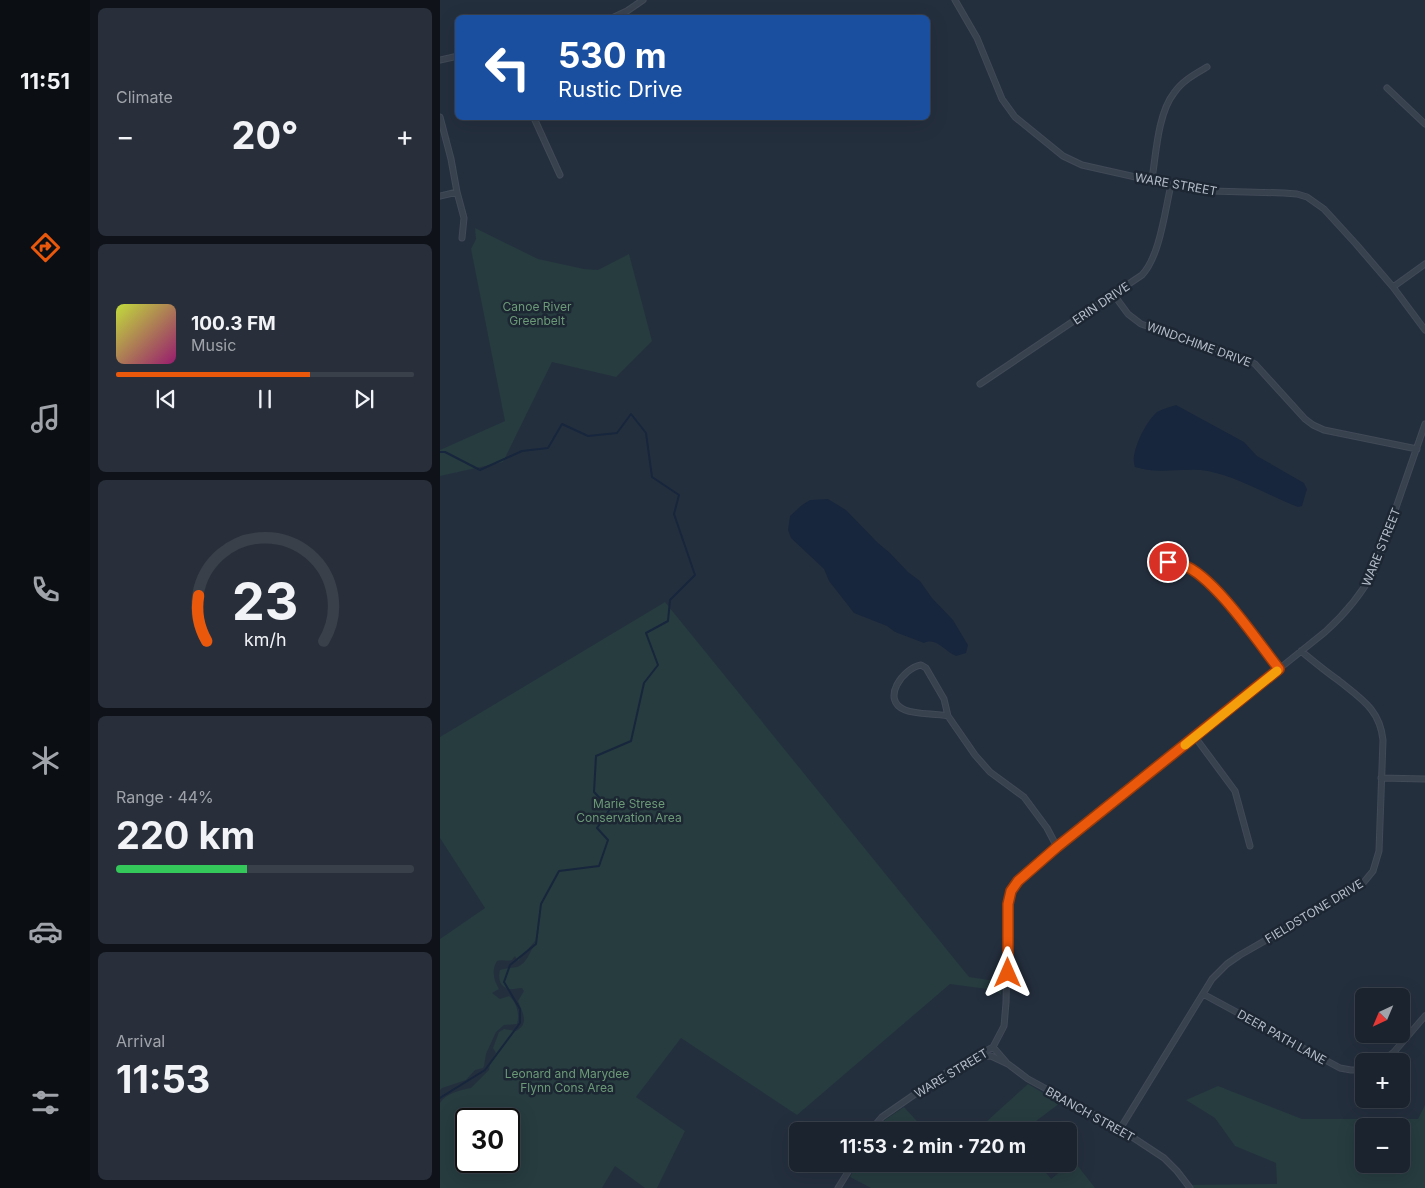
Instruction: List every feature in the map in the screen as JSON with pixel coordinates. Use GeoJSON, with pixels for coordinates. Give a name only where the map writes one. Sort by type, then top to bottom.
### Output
{"type":"FeatureCollection","features":[{"type":"Feature","properties":{"kind":"street"},"geometry":{"type":"LineString","coordinates":[[619,15],[643,0]]}},
{"type":"Feature","properties":{"kind":"street","name":"WARE STREET"},"geometry":{"type":"LineString","coordinates":[[955,0],[977,38],[1002,99],[1015,117],[1063,156],[1082,165],[1152,179],[1171,185],[1212,191],[1284,193],[1307,197],[1316,202],[1334,220],[1393,287],[1425,330]]}},
{"type":"Feature","properties":{"kind":"street"},"geometry":{"type":"LineString","coordinates":[[440,60],[455,57]]}},
{"type":"Feature","properties":{"kind":"street"},"geometry":{"type":"LineString","coordinates":[[1152,179],[1168,101],[1177,88],[1186,80],[1207,67]]}},
{"type":"Feature","properties":{"kind":"street"},"geometry":{"type":"LineString","coordinates":[[1387,88],[1425,124]]}},
{"type":"Feature","properties":{"kind":"street"},"geometry":{"type":"LineString","coordinates":[[440,117],[451,159],[456,192],[464,218],[462,238]]}},
{"type":"Feature","properties":{"kind":"street"},"geometry":{"type":"LineString","coordinates":[[535,120],[560,175]]}},
{"type":"Feature","properties":{"kind":"street","name":"ERIN DRIVE"},"geometry":{"type":"LineString","coordinates":[[980,384],[1142,275],[1154,257],[1171,185]]}},
{"type":"Feature","properties":{"kind":"street"},"geometry":{"type":"LineString","coordinates":[[440,196],[456,192]]}},
{"type":"Feature","properties":{"kind":"street"},"geometry":{"type":"LineString","coordinates":[[1393,287],[1425,264]]}},
{"type":"Feature","properties":{"kind":"street","name":"WINDCHIME DRIVE"},"geometry":{"type":"LineString","coordinates":[[1114,295],[1128,314],[1141,324],[1246,359],[1255,364],[1305,419],[1313,425],[1324,430],[1417,449]]}},
{"type":"Feature","properties":{"kind":"street","name":"WARE STREET"},"geometry":{"type":"LineString","coordinates":[[878,1122],[890,1111],[944,1074],[993,1047],[1004,1026],[1006,1011],[1008,904],[1011,891],[1018,881],[1057,847],[1301,651],[1340,618],[1363,592],[1374,571],[1425,424]]}},
{"type":"Feature","properties":{"kind":"street"},"geometry":{"type":"LineString","coordinates":[[1168,562],[1183,565],[1204,578],[1228,603],[1279,669]]}},
{"type":"Feature","properties":{"kind":"street","name":"FIELDSTONE DRIVE"},"geometry":{"type":"LineString","coordinates":[[1120,1128],[1203,994],[1219,972],[1240,954],[1355,889],[1369,878],[1373,871],[1379,851],[1384,740],[1382,728],[1362,698],[1301,651]]}},
{"type":"Feature","properties":{"kind":"street"},"geometry":{"type":"LineString","coordinates":[[948,716],[904,710],[897,705],[894,701],[894,694],[900,678],[917,665],[921,664],[926,668],[944,699],[948,716],[975,756],[990,772],[1024,797],[1047,828],[1057,847]]}},
{"type":"Feature","properties":{"kind":"street"},"geometry":{"type":"LineString","coordinates":[[1195,737],[1235,791],[1250,846]]}},
{"type":"Feature","properties":{"kind":"street"},"geometry":{"type":"LineString","coordinates":[[1381,778],[1425,779]]}},
{"type":"Feature","properties":{"kind":"street","name":"DEER PATH LANE"},"geometry":{"type":"LineString","coordinates":[[1203,994],[1340,1068],[1355,1069]]}},
{"type":"Feature","properties":{"kind":"street"},"geometry":{"type":"LineString","coordinates":[[1393,1053],[1425,1016]]}},
{"type":"Feature","properties":{"kind":"street","name":"BRANCH STREET"},"geometry":{"type":"LineString","coordinates":[[993,1047],[1019,1074],[1120,1128],[1164,1158],[1190,1188]]}},
{"type":"Feature","properties":{"kind":"street","name":"BRANCH STREET"},"geometry":{"type":"LineString","coordinates":[[976,1058],[992,1056],[1008,1064]]}},
{"type":"Feature","properties":{"kind":"street"},"geometry":{"type":"LineString","coordinates":[[838,1188],[848,1172]]}},
{"type":"Feature","properties":{"kind":"green space","name":"Canoe River Greenbelt"},"geometry":{"type":"Polygon","coordinates":[[[475,228],[538,259],[584,269],[598,270],[629,254],[652,341],[616,377],[552,362],[503,462],[440,476],[440,450],[505,421],[471,249],[476,239],[475,228]]]}},
{"type":"Feature","properties":{"kind":"green space","name":"Marie Strese Conservation Area"},"geometry":{"type":"Polygon","coordinates":[[[665,602],[969,977],[1002,982],[1001,995],[995,990],[950,984],[797,1115],[681,1038],[636,1097],[685,1131],[657,1188],[645,1188],[615,1166],[602,1188],[440,1188],[440,1103],[450,1094],[471,1088],[489,1070],[490,1063],[496,1053],[493,1048],[499,1032],[504,1029],[516,1031],[523,1025],[523,1013],[518,1001],[524,991],[522,988],[505,988],[500,981],[499,973],[500,970],[517,967],[524,963],[536,940],[518,961],[515,956],[510,961],[497,961],[494,968],[495,979],[499,989],[492,993],[500,999],[509,996],[512,999],[517,1009],[517,1024],[504,1025],[496,1032],[486,1054],[483,1068],[475,1070],[466,1080],[440,1090],[440,939],[485,908],[440,838],[440,737],[665,602]]]}},
{"type":"Feature","properties":{"kind":"green space"},"geometry":{"type":"Polygon","coordinates":[[[1028,1084],[1060,1103],[1035,1122],[986,1122],[1028,1084]]]}},
{"type":"Feature","properties":{"kind":"green space"},"geometry":{"type":"Polygon","coordinates":[[[1218,1086],[1302,1119],[1355,1119],[1355,1173],[1410,1173],[1410,1119],[1418,1119],[1425,1105],[1425,1188],[1190,1188],[1188,1185],[1277,1184],[1276,1163],[1235,1146],[1215,1118],[1186,1100],[1218,1086]]]}},
{"type":"Feature","properties":{"kind":"green space"},"geometry":{"type":"Polygon","coordinates":[[[904,1107],[918,1122],[883,1122],[904,1107]]]}},
{"type":"Feature","properties":{"kind":"green space"},"geometry":{"type":"Polygon","coordinates":[[[1077,1165],[1095,1188],[871,1188],[850,1177],[853,1172],[1045,1172],[1051,1179],[1060,1172],[1077,1172],[1077,1165]]]}},
{"type":"Feature","properties":{"kind":"water"},"geometry":{"type":"Polygon","coordinates":[[[1176,405],[1244,442],[1257,456],[1304,483],[1307,489],[1302,506],[1298,507],[1287,503],[1242,482],[1208,471],[1162,471],[1135,467],[1134,454],[1136,446],[1148,423],[1157,412],[1176,405]]]}},
{"type":"Feature","properties":{"kind":"water"},"geometry":{"type":"Polygon","coordinates":[[[828,499],[846,510],[908,572],[920,581],[932,598],[953,620],[968,645],[966,653],[956,656],[937,643],[924,643],[854,613],[829,581],[824,569],[791,538],[788,530],[790,516],[802,505],[810,500],[828,499]]]}},
{"type":"Feature","properties":{"kind":"waterway"},"geometry":{"type":"LineString","coordinates":[[440,452],[445,452],[480,470],[522,451],[548,448],[562,424],[588,436],[617,433],[631,414],[646,433],[652,477],[679,495],[674,514],[695,575],[670,600],[668,621],[646,633],[658,665],[644,683],[631,741],[596,756],[594,792],[610,809],[597,828],[608,840],[599,866],[559,871],[541,904],[536,944],[510,965],[504,982],[520,1009],[520,1023],[485,1070],[440,1098]]}},
{"type":"Feature","properties":{"kind":"slow traffic"},"geometry":{"type":"LineString","coordinates":[[1185,745],[1277,671]]}},
{"type":"Feature","properties":{"kind":"route"},"geometry":{"type":"LineString","coordinates":[[1008,973],[1008,904],[1011,891],[1018,881],[1057,847],[1279,669],[1228,603],[1204,578],[1183,565],[1168,562]]}},
{"type":"Feature","properties":{"kind":"park label","name":"Leonard and Marydee Flynn Cons Area"},"geometry":{"type":"Point","coordinates":[567,1080]}}]}
